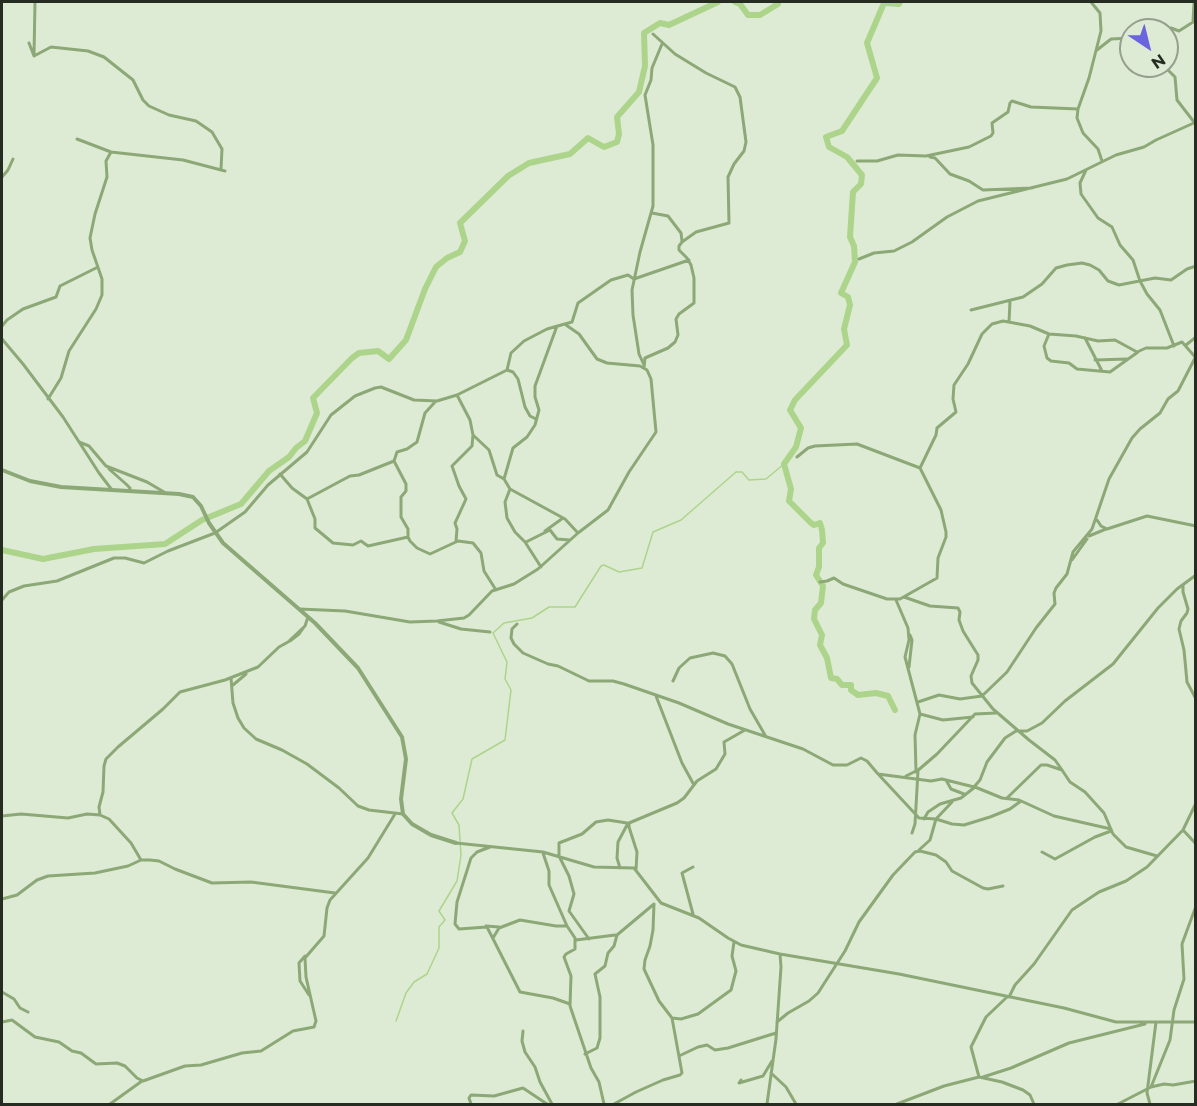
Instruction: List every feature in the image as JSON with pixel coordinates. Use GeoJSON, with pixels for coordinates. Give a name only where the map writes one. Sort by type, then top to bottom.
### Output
{"type":"FeatureCollection","features":[{"type":"Feature","properties":{"kind":"street"},"geometry":{"type":"LineString","coordinates":[[34,56],[35,2]]}},
{"type":"Feature","properties":{"kind":"street"},"geometry":{"type":"LineString","coordinates":[[1091,2],[1101,17],[1101,31],[1077,118],[1080,129],[1098,149],[1102,162]]}},
{"type":"Feature","properties":{"kind":"street"},"geometry":{"type":"LineString","coordinates":[[1179,31],[1193,22],[1194,2]]}},
{"type":"Feature","properties":{"kind":"street"},"geometry":{"type":"LineString","coordinates":[[653,34],[662,44],[706,73],[735,87],[740,97],[746,132],[746,149],[730,169],[728,177],[729,223],[696,232],[682,242]]}},
{"type":"Feature","properties":{"kind":"street"},"geometry":{"type":"LineString","coordinates":[[1096,51],[1110,39],[1119,39]]}},
{"type":"Feature","properties":{"kind":"street"},"geometry":{"type":"LineString","coordinates":[[29,43],[34,56]]}},
{"type":"Feature","properties":{"kind":"street"},"geometry":{"type":"LineString","coordinates":[[297,609],[345,611],[410,621],[437,621],[466,617],[486,596],[514,584],[541,567],[578,533],[608,510],[629,472],[654,436],[650,376],[639,354],[632,311],[634,279],[653,206],[653,145],[645,95],[651,80],[652,68],[662,44]]}},
{"type":"Feature","properties":{"kind":"street"},"geometry":{"type":"LineString","coordinates":[[34,56],[51,47],[88,51],[104,57],[133,80],[149,106],[169,115],[195,121],[212,132],[222,149],[223,170],[183,160],[111,152],[77,139]]}},
{"type":"Feature","properties":{"kind":"street"},"geometry":{"type":"LineString","coordinates":[[859,259],[874,253],[896,250],[912,242],[947,217],[978,201],[1067,179],[1087,168],[1127,151],[1144,147],[1195,123],[1177,100],[1175,78]]}},
{"type":"Feature","properties":{"kind":"street"},"geometry":{"type":"LineString","coordinates":[[926,156],[968,148],[988,137],[993,133],[992,123],[1008,112],[1012,101],[1031,107],[1078,109]]}},
{"type":"Feature","properties":{"kind":"street"},"geometry":{"type":"LineString","coordinates":[[48,399],[61,378],[69,351],[102,295],[102,285],[90,238],[106,177],[106,161],[111,152]]}},
{"type":"Feature","properties":{"kind":"street"},"geometry":{"type":"LineString","coordinates":[[857,161],[877,161],[898,155],[926,156],[935,158],[941,166],[957,178],[969,181],[983,190],[1036,188]]}},
{"type":"Feature","properties":{"kind":"street"},"geometry":{"type":"LineString","coordinates":[[2,177],[13,159]]}},
{"type":"Feature","properties":{"kind":"street"},"geometry":{"type":"LineString","coordinates":[[1087,168],[1080,183],[1081,194],[1098,218],[1112,227],[1120,245],[1133,261],[1147,294],[1160,310],[1174,346]]}},
{"type":"Feature","properties":{"kind":"street"},"geometry":{"type":"LineString","coordinates":[[644,367],[647,356],[668,348],[675,342],[678,335],[676,319],[682,311],[694,303],[694,279],[689,260],[679,250],[682,242],[681,233],[668,216],[651,213]]}},
{"type":"Feature","properties":{"kind":"street"},"geometry":{"type":"LineString","coordinates":[[634,279],[689,260]]}},
{"type":"Feature","properties":{"kind":"street"},"geometry":{"type":"LineString","coordinates":[[971,310],[1023,297],[1042,284],[1056,268],[1067,264],[1090,264],[1099,270],[1108,281],[1116,284],[1158,278],[1171,280],[1187,268],[1196,266]]}},
{"type":"Feature","properties":{"kind":"street"},"geometry":{"type":"LineString","coordinates":[[2,326],[23,309],[56,297],[60,286],[98,267]]}},
{"type":"Feature","properties":{"kind":"street"},"geometry":{"type":"LineString","coordinates":[[507,370],[509,356],[513,349],[534,335],[573,321],[578,303],[611,280],[628,275],[634,279]]}},
{"type":"Feature","properties":{"kind":"street"},"geometry":{"type":"LineString","coordinates":[[1009,322],[1010,301]]}},
{"type":"Feature","properties":{"kind":"street"},"geometry":{"type":"LineString","coordinates":[[920,468],[936,435],[937,428],[957,412],[953,399],[954,385],[968,364],[978,340],[992,324],[1003,321],[1030,326],[1049,334],[1098,341],[1115,340],[1138,352]]}},
{"type":"Feature","properties":{"kind":"street"},"geometry":{"type":"LineString","coordinates":[[566,324],[579,334],[597,359],[607,363],[644,367]]}},
{"type":"Feature","properties":{"kind":"street"},"geometry":{"type":"LineString","coordinates":[[504,479],[513,448],[529,435],[536,419],[539,410],[535,397],[535,386],[557,326]]}},
{"type":"Feature","properties":{"kind":"street"},"geometry":{"type":"LineString","coordinates":[[918,702],[939,696],[960,699],[982,696],[1007,672],[1036,628],[1054,606],[1056,588],[1067,574],[1073,552],[1088,537],[1097,519],[1109,479],[1132,438],[1160,413],[1168,399],[1178,391],[1195,358],[1182,342],[1161,349],[1146,348],[1110,372],[1077,369],[1069,363],[1051,361],[1047,358],[1044,346],[1049,334]]}},
{"type":"Feature","properties":{"kind":"street"},"geometry":{"type":"LineString","coordinates":[[1085,338],[1102,371]]}},
{"type":"Feature","properties":{"kind":"street"},"geometry":{"type":"LineString","coordinates":[[1186,345],[1196,338]]}},
{"type":"Feature","properties":{"kind":"street"},"geometry":{"type":"LineString","coordinates":[[2,339],[23,364],[113,490]]}},
{"type":"Feature","properties":{"kind":"street"},"geometry":{"type":"LineString","coordinates":[[1095,360],[1129,359]]}},
{"type":"Feature","properties":{"kind":"street"},"geometry":{"type":"LineString","coordinates":[[308,499],[350,476],[359,475],[394,461],[397,453],[417,442],[425,413],[432,404],[457,395],[507,370],[513,372],[518,379],[525,407],[530,416],[536,419]]}},
{"type":"Feature","properties":{"kind":"street"},"geometry":{"type":"LineString","coordinates":[[2,600],[9,592],[24,586],[57,581],[114,558],[125,558],[144,563],[215,533],[245,512],[265,488],[307,452],[331,415],[348,400],[365,392],[375,388],[385,388],[414,400],[437,401]]}},
{"type":"Feature","properties":{"kind":"street"},"geometry":{"type":"LineString","coordinates":[[456,542],[457,529],[454,523],[466,499],[452,466],[472,446],[473,435],[470,420],[457,395]]}},
{"type":"Feature","properties":{"kind":"street"},"geometry":{"type":"LineString","coordinates":[[473,435],[489,450],[497,475],[504,479],[510,489],[563,518],[578,533]]}},
{"type":"Feature","properties":{"kind":"street"},"geometry":{"type":"LineString","coordinates":[[78,441],[89,446],[126,484],[129,491]]}},
{"type":"Feature","properties":{"kind":"street"},"geometry":{"type":"LineString","coordinates":[[797,457],[808,448],[815,446],[854,444],[920,468],[941,510],[946,537],[938,558],[937,578],[896,600],[843,584],[834,578],[820,582]]}},
{"type":"Feature","properties":{"kind":"street"},"geometry":{"type":"LineString","coordinates":[[394,461],[406,484],[406,491],[401,497],[400,509],[401,517],[409,531],[408,537],[417,548],[429,554],[456,542],[471,543],[476,546],[482,555],[484,571],[496,590]]}},
{"type":"Feature","properties":{"kind":"street"},"geometry":{"type":"LineString","coordinates":[[106,466],[147,482],[166,493]]}},
{"type":"Feature","properties":{"kind":"street"},"geometry":{"type":"LineString","coordinates":[[2,470],[45,484],[183,494],[193,497],[201,506],[215,533],[232,551],[308,617],[358,668],[402,737],[406,759],[401,799],[403,814],[412,824],[431,835],[456,843],[543,852],[594,867],[631,868],[636,870],[657,900],[694,915],[734,942],[780,954],[881,971],[1116,1022],[1196,1022]]}},
{"type":"Feature","properties":{"kind":"street"},"geometry":{"type":"LineString","coordinates":[[280,474],[292,488],[308,499],[315,519],[315,528],[335,544],[355,545],[361,542],[368,546],[408,537]]}},
{"type":"Feature","properties":{"kind":"street"},"geometry":{"type":"LineString","coordinates":[[510,489],[505,502],[506,514],[513,529],[525,542],[541,567]]}},
{"type":"Feature","properties":{"kind":"street"},"geometry":{"type":"LineString","coordinates":[[1088,537],[1148,516],[1196,526]]}},
{"type":"Feature","properties":{"kind":"street"},"geometry":{"type":"LineString","coordinates":[[525,542],[563,518]]}},
{"type":"Feature","properties":{"kind":"street"},"geometry":{"type":"LineString","coordinates":[[1097,519],[1101,526],[1107,529]]}},
{"type":"Feature","properties":{"kind":"street"},"geometry":{"type":"LineString","coordinates":[[541,533],[550,530],[557,539],[570,540]]}},
{"type":"Feature","properties":{"kind":"street"},"geometry":{"type":"LineString","coordinates":[[924,819],[928,812],[940,804],[966,795],[974,787],[980,780],[987,762],[1002,741],[1018,730],[1027,731],[1042,723],[1113,664],[1152,614],[1196,575]]}},
{"type":"Feature","properties":{"kind":"street"},"geometry":{"type":"LineString","coordinates":[[1183,585],[1188,609],[1179,629],[1187,682],[1196,699]]}},
{"type":"Feature","properties":{"kind":"street"},"geometry":{"type":"LineString","coordinates":[[903,597],[930,606],[958,608],[960,626],[978,655],[970,679],[982,696],[1018,730],[1055,760],[1070,782],[1085,792],[1104,813],[1111,830],[1126,847],[1157,856]]}},
{"type":"Feature","properties":{"kind":"street"},"geometry":{"type":"LineString","coordinates":[[896,600],[912,640],[908,668],[920,714],[915,735],[917,778],[915,824],[912,833]]}},
{"type":"Feature","properties":{"kind":"street"},"geometry":{"type":"LineString","coordinates":[[232,686],[253,671],[279,647],[299,634],[308,617]]}},
{"type":"Feature","properties":{"kind":"street"},"geometry":{"type":"LineString","coordinates":[[437,621],[461,629],[490,632]]}},
{"type":"Feature","properties":{"kind":"street"},"geometry":{"type":"LineString","coordinates":[[517,624],[511,638],[524,653],[592,682],[618,682],[656,695],[745,730],[803,749],[833,765],[843,765],[860,758],[864,759],[919,818],[964,825],[1003,813],[1021,801]]}},
{"type":"Feature","properties":{"kind":"street"},"geometry":{"type":"LineString","coordinates":[[673,681],[679,668],[690,658],[713,653],[724,656],[732,664],[750,709],[766,736]]}},
{"type":"Feature","properties":{"kind":"street"},"geometry":{"type":"LineString","coordinates":[[100,815],[99,807],[106,759],[163,709],[175,695],[184,690],[253,671]]}},
{"type":"Feature","properties":{"kind":"street"},"geometry":{"type":"LineString","coordinates":[[231,678],[233,703],[238,718],[244,728],[256,739],[307,764],[339,788],[358,806],[369,810],[403,814]]}},
{"type":"Feature","properties":{"kind":"street"},"geometry":{"type":"LineString","coordinates":[[656,695],[682,763],[694,785]]}},
{"type":"Feature","properties":{"kind":"street"},"geometry":{"type":"LineString","coordinates":[[920,714],[943,720],[998,712]]}},
{"type":"Feature","properties":{"kind":"street"},"geometry":{"type":"LineString","coordinates":[[904,777],[917,772],[973,717]]}},
{"type":"Feature","properties":{"kind":"street"},"geometry":{"type":"LineString","coordinates":[[620,868],[617,858],[618,842],[630,823],[684,798],[694,785],[716,769],[725,754],[724,742],[745,730]]}},
{"type":"Feature","properties":{"kind":"street"},"geometry":{"type":"LineString","coordinates":[[1006,798],[1041,765],[1062,770]]}},
{"type":"Feature","properties":{"kind":"street"},"geometry":{"type":"LineString","coordinates":[[878,774],[931,781],[946,780],[1021,801],[1048,814],[1111,830]]}},
{"type":"Feature","properties":{"kind":"street"},"geometry":{"type":"LineString","coordinates":[[946,780],[951,789],[966,795]]}},
{"type":"Feature","properties":{"kind":"street"},"geometry":{"type":"LineString","coordinates":[[777,1022],[788,1012],[813,998],[836,964],[855,928],[886,884],[907,859],[930,840],[936,819],[952,801]]}},
{"type":"Feature","properties":{"kind":"street"},"geometry":{"type":"LineString","coordinates":[[981,1077],[971,1047],[986,1017],[1008,997],[1072,910],[1099,892],[1134,877],[1183,830],[1196,803]]}},
{"type":"Feature","properties":{"kind":"street"},"geometry":{"type":"LineString","coordinates":[[2,816],[21,814],[68,818],[87,814],[100,815],[112,822],[131,843],[141,860]]}},
{"type":"Feature","properties":{"kind":"street"},"geometry":{"type":"LineString","coordinates":[[110,1104],[143,1080],[185,1066],[201,1065],[242,1053],[261,1051],[293,1031],[314,1027],[316,1021],[304,960],[324,936],[327,908],[335,893],[348,883],[368,858],[394,814]]}},
{"type":"Feature","properties":{"kind":"street"},"geometry":{"type":"LineString","coordinates":[[589,939],[569,912],[574,894],[560,856],[560,842],[591,829],[594,823],[608,820],[628,826]]}},
{"type":"Feature","properties":{"kind":"street"},"geometry":{"type":"LineString","coordinates":[[628,826],[637,852],[636,870]]}},
{"type":"Feature","properties":{"kind":"street"},"geometry":{"type":"LineString","coordinates":[[1042,852],[1055,859],[1111,830]]}},
{"type":"Feature","properties":{"kind":"street"},"geometry":{"type":"LineString","coordinates":[[1183,830],[1196,844]]}},
{"type":"Feature","properties":{"kind":"street"},"geometry":{"type":"LineString","coordinates":[[491,846],[477,852],[471,858],[457,902],[455,924],[459,929],[500,927],[524,920],[567,926]]}},
{"type":"Feature","properties":{"kind":"street"},"geometry":{"type":"LineString","coordinates":[[918,851],[936,855],[946,862],[952,871],[983,888],[1003,886]]}},
{"type":"Feature","properties":{"kind":"street"},"geometry":{"type":"LineString","coordinates":[[543,852],[549,871],[549,885],[567,926],[576,940],[575,950],[568,952],[564,957],[571,976],[570,1004],[585,1054],[598,1080],[604,1104]]}},
{"type":"Feature","properties":{"kind":"street"},"geometry":{"type":"LineString","coordinates":[[2,899],[17,895],[37,880],[48,876],[95,873],[128,866],[141,860],[159,861],[212,883],[251,882],[335,893]]}},
{"type":"Feature","properties":{"kind":"street"},"geometry":{"type":"LineString","coordinates":[[693,867],[682,873],[694,915]]}},
{"type":"Feature","properties":{"kind":"street"},"geometry":{"type":"LineString","coordinates":[[576,940],[617,935],[657,900]]}},
{"type":"Feature","properties":{"kind":"street"},"geometry":{"type":"LineString","coordinates":[[614,1104],[643,1088],[680,1076],[682,1073],[673,1020],[659,1001],[644,969],[653,930],[654,904]]}},
{"type":"Feature","properties":{"kind":"street"},"geometry":{"type":"LineString","coordinates":[[1150,1104],[1147,1098],[1170,1040],[1172,1021],[1184,979],[1182,944],[1196,906]]}},
{"type":"Feature","properties":{"kind":"street"},"geometry":{"type":"LineString","coordinates":[[486,926],[520,992],[553,998],[570,1004]]}},
{"type":"Feature","properties":{"kind":"street"},"geometry":{"type":"LineString","coordinates":[[492,939],[495,931],[500,927]]}},
{"type":"Feature","properties":{"kind":"street"},"geometry":{"type":"LineString","coordinates":[[585,1054],[597,1048],[600,1038],[600,997],[595,974],[605,966],[608,953],[614,946],[617,935]]}},
{"type":"Feature","properties":{"kind":"street"},"geometry":{"type":"LineString","coordinates":[[673,1020],[698,1014],[731,990],[736,971],[732,956],[734,942]]}},
{"type":"Feature","properties":{"kind":"street"},"geometry":{"type":"LineString","coordinates":[[767,1104],[777,1022],[780,954]]}},
{"type":"Feature","properties":{"kind":"street"},"geometry":{"type":"LineString","coordinates":[[307,956],[303,956],[299,963],[300,981],[311,997]]}},
{"type":"Feature","properties":{"kind":"street"},"geometry":{"type":"LineString","coordinates":[[2,992],[28,1012]]}},
{"type":"Feature","properties":{"kind":"street"},"geometry":{"type":"LineString","coordinates":[[2,1022],[12,1020],[35,1036],[59,1042],[72,1051],[81,1053],[92,1062],[117,1063],[125,1066],[137,1078],[143,1080]]}},
{"type":"Feature","properties":{"kind":"street"},"geometry":{"type":"LineString","coordinates":[[1150,1088],[1156,1022]]}},
{"type":"Feature","properties":{"kind":"street"},"geometry":{"type":"LineString","coordinates":[[897,1104],[944,1086],[1011,1068],[1069,1043],[1146,1023]]}},
{"type":"Feature","properties":{"kind":"street"},"geometry":{"type":"LineString","coordinates":[[523,1031],[522,1041],[525,1052],[535,1067],[549,1104]]}},
{"type":"Feature","properties":{"kind":"street"},"geometry":{"type":"LineString","coordinates":[[679,1056],[698,1047],[707,1045],[715,1050],[728,1048],[776,1033]]}},
{"type":"Feature","properties":{"kind":"street"},"geometry":{"type":"LineString","coordinates":[[741,1080],[739,1083],[763,1076],[773,1059]]}},
{"type":"Feature","properties":{"kind":"street"},"geometry":{"type":"LineString","coordinates":[[771,1073],[786,1087],[796,1104]]}},
{"type":"Feature","properties":{"kind":"street"},"geometry":{"type":"LineString","coordinates":[[981,1077],[1023,1090],[1030,1095],[1034,1104]]}},
{"type":"Feature","properties":{"kind":"street"},"geometry":{"type":"LineString","coordinates":[[1118,1104],[1150,1088],[1164,1084],[1173,1085],[1196,1081]]}},
{"type":"Feature","properties":{"kind":"street"},"geometry":{"type":"LineString","coordinates":[[471,1104],[469,1098],[471,1095],[494,1096],[522,1088],[549,1104]]}},
{"type":"Feature","properties":{"kind":"waterway"},"geometry":{"type":"LineString","coordinates":[[2,550],[43,559],[94,549],[165,544],[202,520],[241,504],[269,471],[289,457],[305,441],[317,413],[313,398],[352,358],[359,353],[378,351],[389,359],[406,340],[425,289],[436,267],[447,258],[460,252],[465,241],[460,223],[508,176],[529,163],[570,154],[588,138],[604,147],[617,142],[619,134],[617,117],[639,92],[645,66],[644,33],[660,23],[669,25],[718,2]]}},
{"type":"Feature","properties":{"kind":"waterway"},"geometry":{"type":"LineString","coordinates":[[735,2],[740,4],[748,15],[760,15],[778,2]]}},
{"type":"Feature","properties":{"kind":"waterway"},"geometry":{"type":"LineString","coordinates":[[895,710],[888,696],[876,693],[858,695],[851,690],[851,685],[842,685],[837,679],[831,678],[827,658],[820,645],[822,635],[814,619],[815,610],[821,603],[823,586],[816,575],[819,567],[819,548],[823,543],[822,530],[820,523],[814,525],[811,523],[789,501],[791,489],[784,464],[796,447],[801,428],[790,410],[795,400],[847,345],[844,329],[850,305],[848,297],[841,293],[855,262],[854,246],[850,237],[853,192],[861,184],[862,175],[847,157],[829,147],[826,137],[842,131],[877,78],[867,43],[884,3],[899,4],[900,2]]}},
{"type":"Feature","properties":{"kind":"waterway"},"geometry":{"type":"LineString","coordinates":[[396,1021],[406,993],[414,982],[427,974],[439,948],[439,927],[445,920],[439,911],[457,881],[461,855],[459,825],[452,813],[463,799],[472,759],[505,740],[511,690],[505,679],[507,662],[493,633],[504,623],[532,618],[549,607],[575,607],[601,566],[604,565],[619,572],[642,568],[653,532],[681,520],[736,472],[742,472],[749,480],[766,479],[784,464]]}}]}
